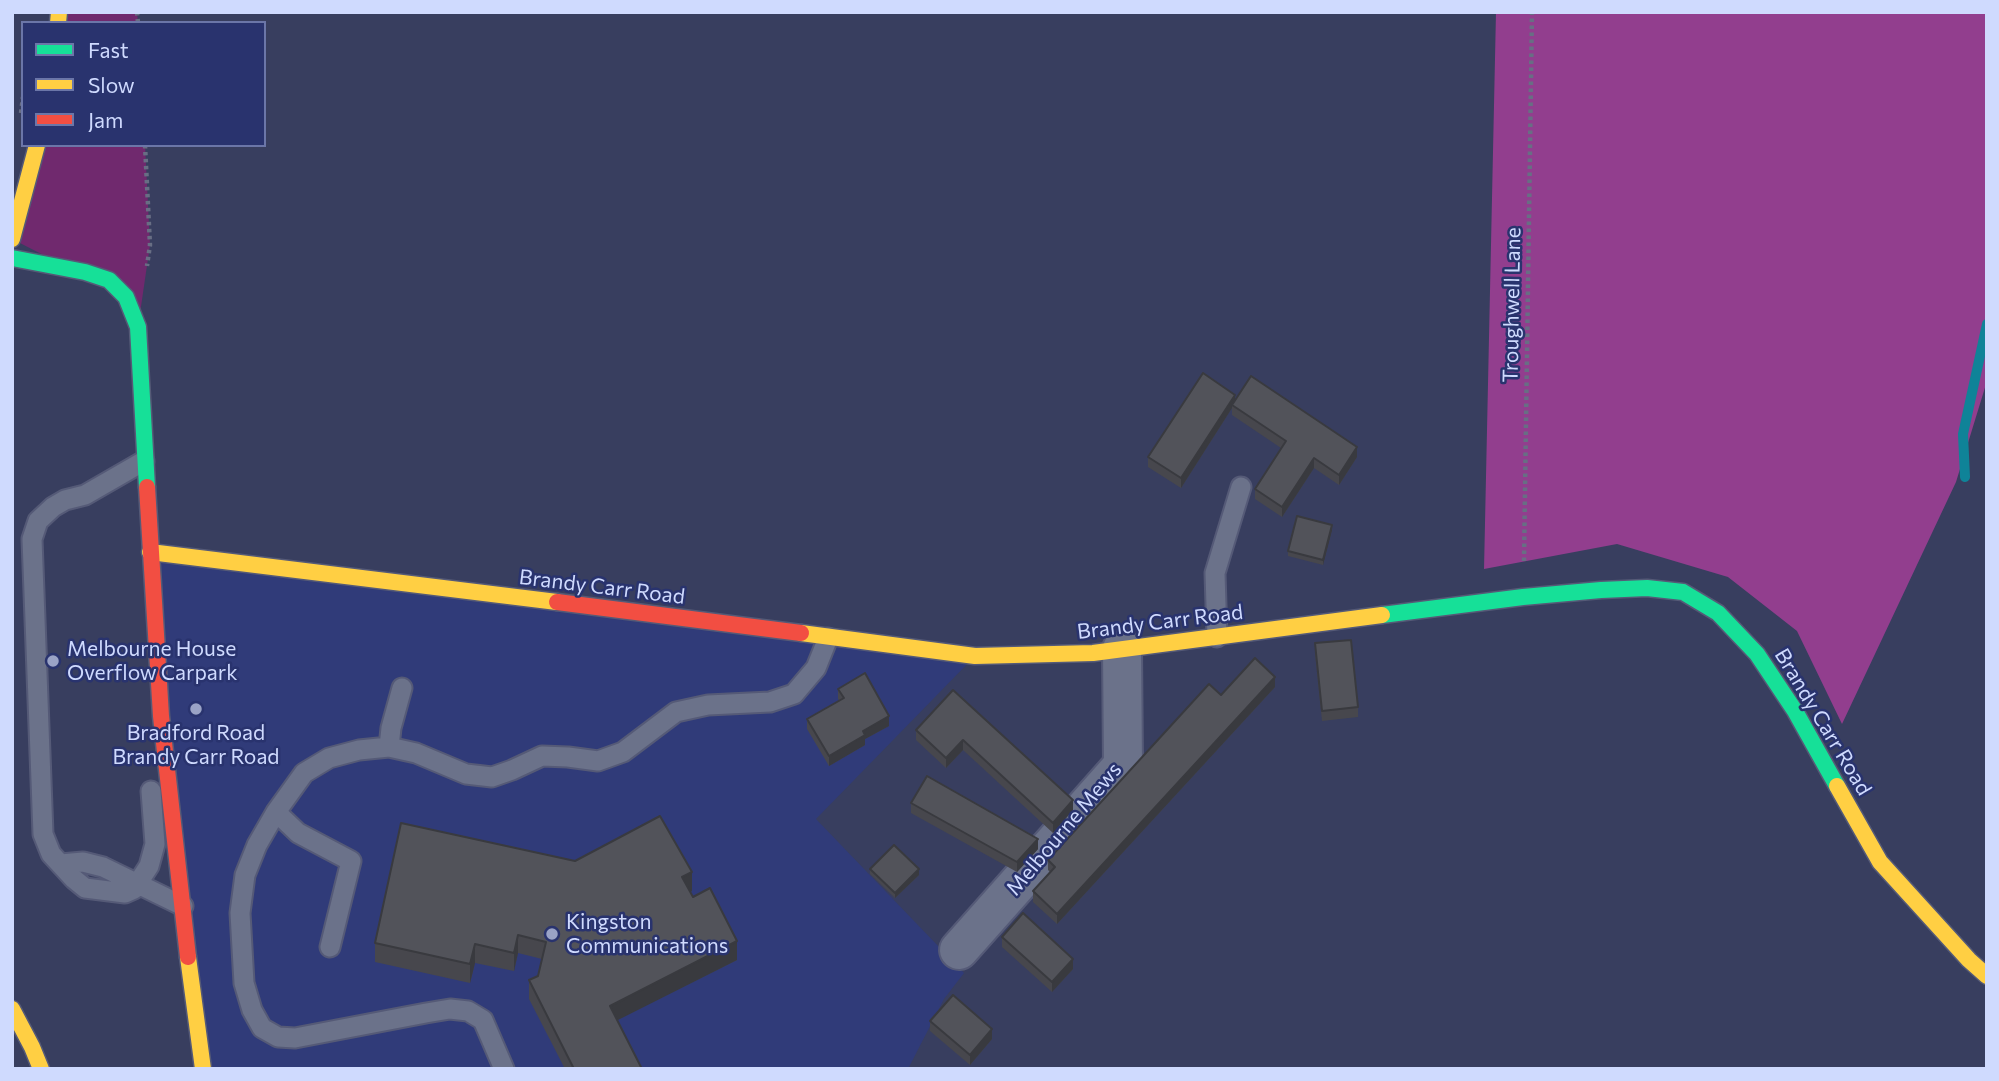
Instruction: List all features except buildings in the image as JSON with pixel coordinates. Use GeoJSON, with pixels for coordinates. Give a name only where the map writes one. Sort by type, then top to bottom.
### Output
{"type":"FeatureCollection","features":[{"type":"Feature","properties":{"kind":"main road"},"geometry":{"type":"LineString","coordinates":[[12,239],[36,147]]}},
{"type":"Feature","properties":{"kind":"main road"},"geometry":{"type":"LineString","coordinates":[[12,258],[108,280],[126,297],[138,327],[161,716],[203,1069]]}},
{"type":"Feature","properties":{"kind":"main road","name":"Brandy Carr Road"},"geometry":{"type":"LineString","coordinates":[[150,552],[975,656],[1093,653],[1523,597],[1647,588],[1683,592],[1718,613],[1757,653],[1795,711],[1880,862],[1969,960],[1987,976]]}},
{"type":"Feature","properties":{"kind":"main road"},"geometry":{"type":"LineString","coordinates":[[12,1009],[41,1069]]}},
{"type":"Feature","properties":{"kind":"street","name":"Melbourne Mews"},"geometry":{"type":"LineString","coordinates":[[960,950],[1124,765],[1122,649]]}},
{"type":"Feature","properties":{"kind":"lane"},"geometry":{"type":"LineString","coordinates":[[144,460],[85,495],[65,500],[53,507],[38,522],[32,539],[43,834],[51,854],[61,864],[83,862],[103,867],[183,906]]}},
{"type":"Feature","properties":{"kind":"lane"},"geometry":{"type":"LineString","coordinates":[[1217,637],[1215,573],[1241,487]]}},
{"type":"Feature","properties":{"kind":"lane"},"geometry":{"type":"LineString","coordinates":[[504,1069],[483,1020],[468,1011],[450,1009],[295,1038],[278,1037],[262,1028],[252,1010],[244,984],[240,914],[245,875],[257,845],[276,812],[304,774],[329,758],[359,750],[388,747],[416,753],[466,774],[478,783],[542,756],[598,761],[623,752],[676,712],[708,705],[770,702],[794,694],[816,667],[828,638]]}},
{"type":"Feature","properties":{"kind":"lane"},"geometry":{"type":"LineString","coordinates":[[388,747],[401,688]]}},
{"type":"Feature","properties":{"kind":"lane"},"geometry":{"type":"LineString","coordinates":[[138,884],[149,866],[155,845],[148,743],[161,716]]}},
{"type":"Feature","properties":{"kind":"lane"},"geometry":{"type":"LineString","coordinates":[[276,812],[298,833],[351,861],[330,947]]}},
{"type":"Feature","properties":{"kind":"path","name":"Troughwell Lane"},"geometry":{"type":"LineString","coordinates":[[1523,597],[1532,12]]}},
{"type":"Feature","properties":{"kind":"path"},"geometry":{"type":"LineString","coordinates":[[145,147],[150,244],[146,272]]}},
{"type":"Feature","properties":{"kind":"shaded area"},"geometry":{"type":"Polygon","coordinates":[[[59,12],[137,12],[138,21],[58,21],[59,12]]]}},
{"type":"Feature","properties":{"kind":"shaded area"},"geometry":{"type":"Polygon","coordinates":[[[1496,12],[1987,12],[1987,381],[1956,482],[1842,724],[1797,631],[1728,577],[1617,544],[1484,569],[1496,12]]]}},
{"type":"Feature","properties":{"kind":"shaded area"},"geometry":{"type":"Polygon","coordinates":[[[35,147],[145,147],[150,245],[138,327],[126,297],[12,239],[35,147]]]}},
{"type":"Feature","properties":{"kind":"shaded area"},"geometry":{"type":"Polygon","coordinates":[[[150,552],[975,656],[816,819],[964,973],[944,999],[908,1069],[203,1069],[150,552]]]}},
{"type":"Feature","properties":{"kind":"waterway"},"geometry":{"type":"LineString","coordinates":[[1965,477],[1963,434],[1987,324]]}},
{"type":"Feature","properties":{"kind":"traffic: fast"},"geometry":{"type":"LineString","coordinates":[[12,258],[85,272],[109,280],[126,297],[138,327],[147,487]]}},
{"type":"Feature","properties":{"kind":"traffic: fast"},"geometry":{"type":"LineString","coordinates":[[1382,615],[1601,590],[1647,588],[1683,592],[1718,613],[1757,654],[1795,711],[1837,786]]}},
{"type":"Feature","properties":{"kind":"traffic: slow"},"geometry":{"type":"LineString","coordinates":[[58,21],[59,12]]}},
{"type":"Feature","properties":{"kind":"traffic: slow"},"geometry":{"type":"LineString","coordinates":[[12,239],[36,147]]}},
{"type":"Feature","properties":{"kind":"traffic: slow"},"geometry":{"type":"LineString","coordinates":[[150,552],[557,602]]}},
{"type":"Feature","properties":{"kind":"traffic: slow"},"geometry":{"type":"LineString","coordinates":[[801,633],[975,656],[1093,653],[1382,615]]}},
{"type":"Feature","properties":{"kind":"traffic: slow"},"geometry":{"type":"LineString","coordinates":[[1837,786],[1880,862],[1969,960],[1987,976]]}},
{"type":"Feature","properties":{"kind":"traffic: slow"},"geometry":{"type":"LineString","coordinates":[[188,957],[203,1069]]}},
{"type":"Feature","properties":{"kind":"traffic: slow"},"geometry":{"type":"LineString","coordinates":[[12,1009],[41,1069]]}},
{"type":"Feature","properties":{"kind":"traffic: jam"},"geometry":{"type":"LineString","coordinates":[[147,487],[161,716],[188,957]]}},
{"type":"Feature","properties":{"kind":"traffic: jam"},"geometry":{"type":"LineString","coordinates":[[557,602],[801,633]]}},
{"type":"Feature","properties":{"kind":"place","name":"Melbourne House Overflow Carpark"},"geometry":{"type":"Point","coordinates":[53,661]}},
{"type":"Feature","properties":{"kind":"place","name":"Bradford Road Brandy Carr Road"},"geometry":{"type":"Point","coordinates":[196,709]}},
{"type":"Feature","properties":{"kind":"place","name":"Kingston Communications"},"geometry":{"type":"Point","coordinates":[552,934]}}]}
